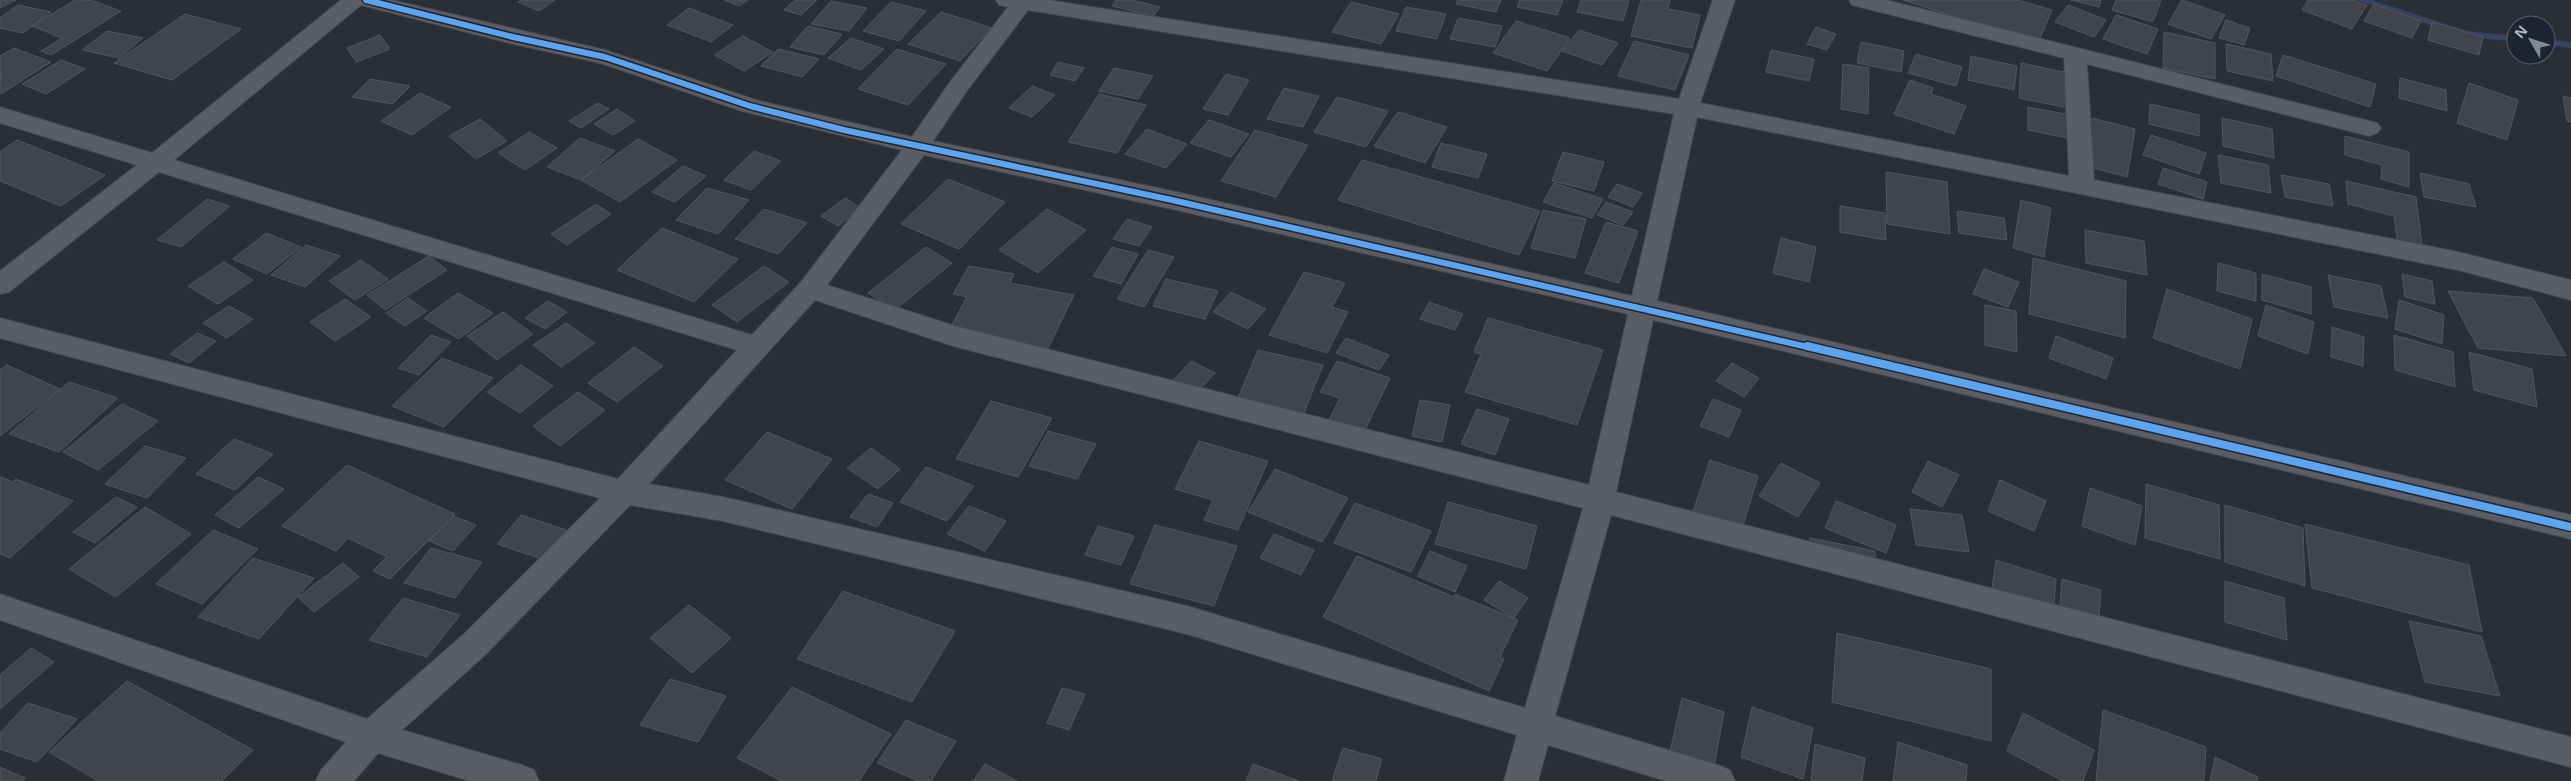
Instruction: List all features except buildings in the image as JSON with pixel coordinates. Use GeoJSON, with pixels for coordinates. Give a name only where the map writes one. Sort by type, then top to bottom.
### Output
{"type":"FeatureCollection","features":[{"type":"Feature","properties":{"kind":"street"},"geometry":{"type":"LineString","coordinates":[[0,285],[154,164],[354,0]]}},
{"type":"Feature","properties":{"kind":"street"},"geometry":{"type":"LineString","coordinates":[[366,0],[513,37],[605,57],[750,106],[918,146],[1172,200],[1644,308],[2571,527]]}},
{"type":"Feature","properties":{"kind":"street"},"geometry":{"type":"LineString","coordinates":[[1521,781],[1600,500],[1688,108],[1724,0]]}},
{"type":"Feature","properties":{"kind":"street"},"geometry":{"type":"LineString","coordinates":[[1860,0],[2370,128]]}},
{"type":"Feature","properties":{"kind":"street"},"geometry":{"type":"LineString","coordinates":[[333,781],[372,736],[475,644],[624,492],[810,289],[918,146],[1017,1],[1688,108],[2458,261],[2571,290]]}},
{"type":"Feature","properties":{"kind":"street"},"geometry":{"type":"LineString","coordinates":[[2075,55],[2082,186]]}},
{"type":"Feature","properties":{"kind":"street"},"geometry":{"type":"LineString","coordinates":[[0,115],[154,164],[756,346]]}},
{"type":"Feature","properties":{"kind":"street"},"geometry":{"type":"LineString","coordinates":[[810,289],[952,336],[1600,500],[2571,752]]}},
{"type":"Feature","properties":{"kind":"street"},"geometry":{"type":"LineString","coordinates":[[0,328],[624,492],[723,509],[1187,620],[1536,724],[1718,781]]}},
{"type":"Feature","properties":{"kind":"street"},"geometry":{"type":"LineString","coordinates":[[0,607],[372,736],[522,781]]}},
{"type":"Feature","properties":{"kind":"waterway"},"geometry":{"type":"LineString","coordinates":[[2361,0],[2466,34],[2506,38]]}},
{"type":"Feature","properties":{"kind":"waterway"},"geometry":{"type":"LineString","coordinates":[[2556,43],[2571,45]]}},
{"type":"Feature","properties":{"kind":"cycle path"},"geometry":{"type":"LineString","coordinates":[[366,0],[513,37],[605,57],[750,106],[844,130],[1172,200],[1644,308],[2571,527]]}}]}
